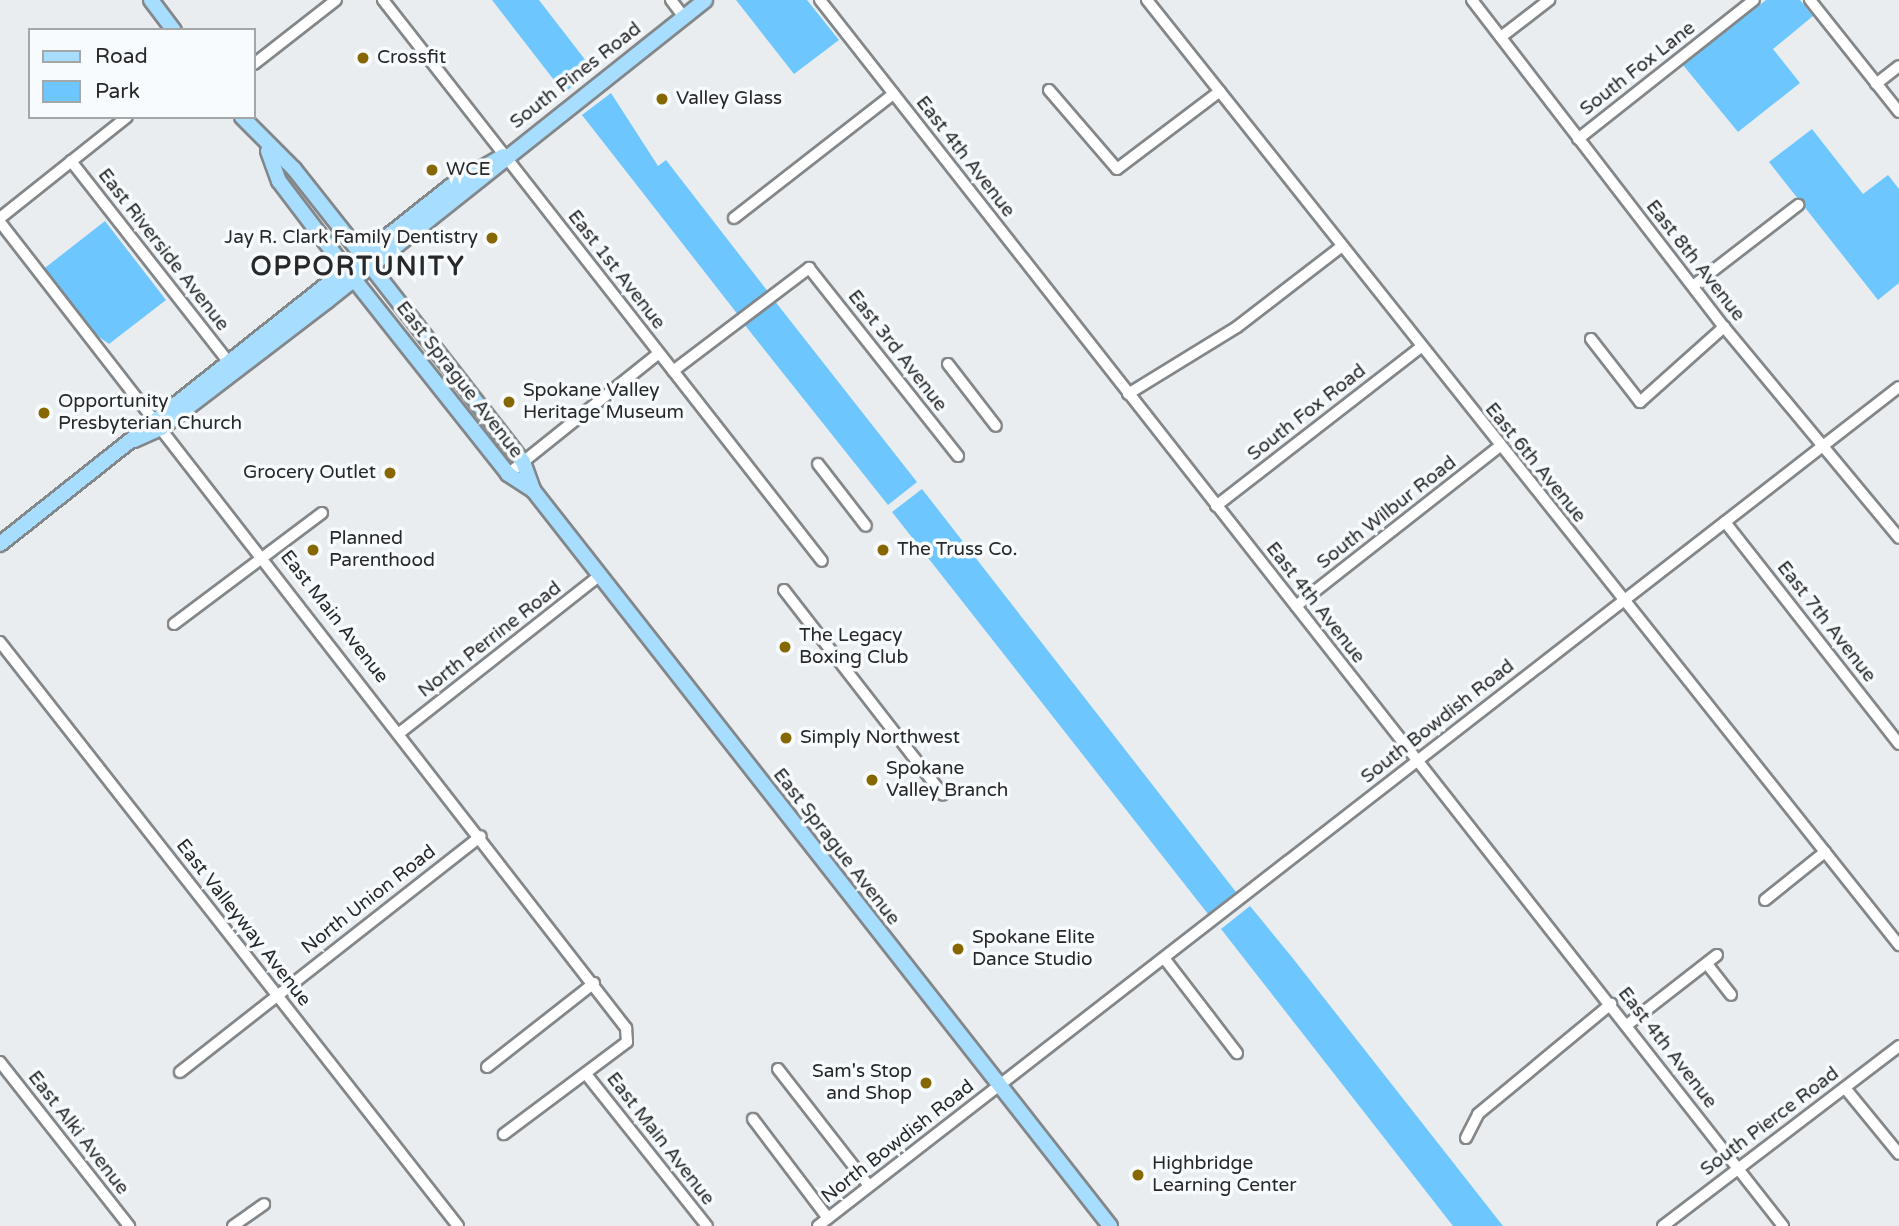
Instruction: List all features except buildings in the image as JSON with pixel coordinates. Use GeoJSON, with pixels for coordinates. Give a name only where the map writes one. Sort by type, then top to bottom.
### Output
{"type":"FeatureCollection","features":[{"type":"Feature","properties":{"kind":"main road"},"geometry":{"type":"LineString","coordinates":[[151,0],[172,28]]}},
{"type":"Feature","properties":{"kind":"main road","name":"South Pines Road"},"geometry":{"type":"LineString","coordinates":[[350,274],[492,173],[503,156],[705,0]]}},
{"type":"Feature","properties":{"kind":"main road","name":"East Sprague Avenue"},"geometry":{"type":"LineString","coordinates":[[244,119],[267,149],[294,169],[523,462],[533,490],[1110,1226]]}},
{"type":"Feature","properties":{"kind":"main road","name":"East Sprague Avenue"},"geometry":{"type":"LineString","coordinates":[[267,149],[279,181],[350,274],[508,474],[533,490]]}},
{"type":"Feature","properties":{"kind":"main road"},"geometry":{"type":"LineString","coordinates":[[157,422],[227,360],[350,274]]}},
{"type":"Feature","properties":{"kind":"main road"},"geometry":{"type":"LineString","coordinates":[[0,544],[350,274]]}},
{"type":"Feature","properties":{"kind":"street"},"geometry":{"type":"LineString","coordinates":[[256,62],[336,0]]}},
{"type":"Feature","properties":{"kind":"street","name":"East 1st Avenue"},"geometry":{"type":"LineString","coordinates":[[383,0],[822,561]]}},
{"type":"Feature","properties":{"kind":"street"},"geometry":{"type":"LineString","coordinates":[[671,0],[684,17]]}},
{"type":"Feature","properties":{"kind":"street","name":"East 4th Avenue"},"geometry":{"type":"LineString","coordinates":[[820,0],[1783,1226]]}},
{"type":"Feature","properties":{"kind":"street","name":"East 6th Avenue"},"geometry":{"type":"LineString","coordinates":[[1147,0],[1420,348],[1899,945]]}},
{"type":"Feature","properties":{"kind":"street","name":"East 8th Avenue"},"geometry":{"type":"LineString","coordinates":[[1472,0],[1724,327],[1825,445],[1899,538]]}},
{"type":"Feature","properties":{"kind":"street"},"geometry":{"type":"LineString","coordinates":[[1501,37],[1549,0]]}},
{"type":"Feature","properties":{"kind":"street","name":"South Fox Lane"},"geometry":{"type":"LineString","coordinates":[[1578,139],[1754,0]]}},
{"type":"Feature","properties":{"kind":"street"},"geometry":{"type":"LineString","coordinates":[[1810,0],[1899,113]]}},
{"type":"Feature","properties":{"kind":"street"},"geometry":{"type":"LineString","coordinates":[[1876,84],[1899,66]]}},
{"type":"Feature","properties":{"kind":"street"},"geometry":{"type":"LineString","coordinates":[[1049,90],[1117,169],[1220,91]]}},
{"type":"Feature","properties":{"kind":"street"},"geometry":{"type":"LineString","coordinates":[[734,218],[893,94]]}},
{"type":"Feature","properties":{"kind":"street"},"geometry":{"type":"LineString","coordinates":[[0,220],[124,119]]}},
{"type":"Feature","properties":{"kind":"street","name":"East Riverside Avenue"},"geometry":{"type":"LineString","coordinates":[[71,161],[227,360]]}},
{"type":"Feature","properties":{"kind":"street"},"geometry":{"type":"LineString","coordinates":[[1693,286],[1798,205]]}},
{"type":"Feature","properties":{"kind":"street","name":"East Main Avenue"},"geometry":{"type":"LineString","coordinates":[[0,220],[402,732],[626,1028],[627,1042],[586,1074],[707,1226]]}},
{"type":"Feature","properties":{"kind":"street"},"geometry":{"type":"LineString","coordinates":[[1128,394],[1237,327],[1341,247]]}},
{"type":"Feature","properties":{"kind":"street","name":"East 3rd Avenue"},"geometry":{"type":"LineString","coordinates":[[673,371],[809,268],[958,456]]}},
{"type":"Feature","properties":{"kind":"street"},"geometry":{"type":"LineString","coordinates":[[1591,339],[1640,402],[1724,327]]}},
{"type":"Feature","properties":{"kind":"street","name":"South Fox Road"},"geometry":{"type":"LineString","coordinates":[[1216,506],[1420,348]]}},
{"type":"Feature","properties":{"kind":"street"},"geometry":{"type":"LineString","coordinates":[[508,474],[660,353]]}},
{"type":"Feature","properties":{"kind":"street"},"geometry":{"type":"LineString","coordinates":[[948,364],[996,426]]}},
{"type":"Feature","properties":{"kind":"street","name":"South Bowdish Road"},"geometry":{"type":"LineString","coordinates":[[1000,1086],[1899,387]]}},
{"type":"Feature","properties":{"kind":"street","name":"South Wilbur Road"},"geometry":{"type":"LineString","coordinates":[[1296,606],[1499,447]]}},
{"type":"Feature","properties":{"kind":"street"},"geometry":{"type":"LineString","coordinates":[[818,464],[866,527]]}},
{"type":"Feature","properties":{"kind":"street"},"geometry":{"type":"LineString","coordinates":[[174,624],[322,513]]}},
{"type":"Feature","properties":{"kind":"street","name":"East 7th Avenue"},"geometry":{"type":"LineString","coordinates":[[1725,522],[1899,744]]}},
{"type":"Feature","properties":{"kind":"street","name":"North Perrine Road"},"geometry":{"type":"LineString","coordinates":[[402,732],[600,575]]}},
{"type":"Feature","properties":{"kind":"street"},"geometry":{"type":"LineString","coordinates":[[784,590],[943,796]]}},
{"type":"Feature","properties":{"kind":"street","name":"East Valleyway Avenue"},"geometry":{"type":"LineString","coordinates":[[0,642],[458,1226]]}},
{"type":"Feature","properties":{"kind":"street","name":"North Union Road"},"geometry":{"type":"LineString","coordinates":[[180,1072],[276,994],[481,836]]}},
{"type":"Feature","properties":{"kind":"street"},"geometry":{"type":"LineString","coordinates":[[1765,900],[1825,852]]}},
{"type":"Feature","properties":{"kind":"street"},"geometry":{"type":"LineString","coordinates":[[1627,1025],[1717,955]]}},
{"type":"Feature","properties":{"kind":"street"},"geometry":{"type":"LineString","coordinates":[[1164,958],[1237,1053]]}},
{"type":"Feature","properties":{"kind":"street"},"geometry":{"type":"LineString","coordinates":[[1707,964],[1731,995]]}},
{"type":"Feature","properties":{"kind":"street"},"geometry":{"type":"LineString","coordinates":[[487,1067],[594,983]]}},
{"type":"Feature","properties":{"kind":"street"},"geometry":{"type":"LineString","coordinates":[[1466,1138],[1478,1114],[1611,1004]]}},
{"type":"Feature","properties":{"kind":"street","name":"South Pierce Road"},"geometry":{"type":"LineString","coordinates":[[1662,1226],[1899,1046]]}},
{"type":"Feature","properties":{"kind":"street","name":"East Alki Avenue"},"geometry":{"type":"LineString","coordinates":[[0,1062],[129,1226]]}},
{"type":"Feature","properties":{"kind":"street"},"geometry":{"type":"LineString","coordinates":[[778,1069],[869,1186]]}},
{"type":"Feature","properties":{"kind":"street"},"geometry":{"type":"LineString","coordinates":[[504,1135],[586,1074]]}},
{"type":"Feature","properties":{"kind":"street","name":"North Bowdish Road"},"geometry":{"type":"LineString","coordinates":[[818,1226],[1000,1086]]}},
{"type":"Feature","properties":{"kind":"street"},"geometry":{"type":"LineString","coordinates":[[1845,1088],[1899,1154]]}},
{"type":"Feature","properties":{"kind":"street"},"geometry":{"type":"LineString","coordinates":[[752,1119],[828,1218]]}},
{"type":"Feature","properties":{"kind":"street"},"geometry":{"type":"LineString","coordinates":[[233,1226],[264,1204]]}},
{"type":"Feature","properties":{"kind":"green space"},"geometry":{"type":"Polygon","coordinates":[[[492,0],[539,0],[593,70],[564,93],[492,0]]]}},
{"type":"Feature","properties":{"kind":"green space"},"geometry":{"type":"Polygon","coordinates":[[[736,0],[807,0],[839,40],[794,74],[736,0]]]}},
{"type":"Feature","properties":{"kind":"green space"},"geometry":{"type":"Polygon","coordinates":[[[1766,0],[1800,0],[1813,16],[1773,49],[1800,83],[1738,132],[1683,65],[1766,0]]]}},
{"type":"Feature","properties":{"kind":"green space"},"geometry":{"type":"Polygon","coordinates":[[[611,93],[658,166],[666,160],[769,293],[739,316],[582,115],[611,93]]]}},
{"type":"Feature","properties":{"kind":"green space"},"geometry":{"type":"Polygon","coordinates":[[[1812,129],[1863,194],[1888,175],[1899,189],[1899,283],[1878,300],[1769,162],[1812,129]]]}},
{"type":"Feature","properties":{"kind":"green space"},"geometry":{"type":"Polygon","coordinates":[[[105,221],[166,300],[109,344],[88,329],[41,271],[105,221]]]}},
{"type":"Feature","properties":{"kind":"green space"},"geometry":{"type":"Polygon","coordinates":[[[774,300],[917,482],[888,505],[744,324],[774,300]]]}},
{"type":"Feature","properties":{"kind":"green space"},"geometry":{"type":"Polygon","coordinates":[[[922,489],[1236,892],[1208,914],[892,512],[922,489]]]}},
{"type":"Feature","properties":{"kind":"green space"},"geometry":{"type":"Polygon","coordinates":[[[1250,906],[1503,1226],[1453,1226],[1221,929],[1250,906]]]}},
{"type":"Feature","properties":{"kind":"place","name":"Crossfit"},"geometry":{"type":"Point","coordinates":[363,58]}},
{"type":"Feature","properties":{"kind":"place","name":"Valley Glass"},"geometry":{"type":"Point","coordinates":[662,99]}},
{"type":"Feature","properties":{"kind":"place","name":"WCE"},"geometry":{"type":"Point","coordinates":[432,170]}},
{"type":"Feature","properties":{"kind":"place","name":"Jay R. Clark Family Dentistry"},"geometry":{"type":"Point","coordinates":[492,238]}},
{"type":"Feature","properties":{"kind":"place","name":"Spokane Valley Heritage Museum"},"geometry":{"type":"Point","coordinates":[509,402]}},
{"type":"Feature","properties":{"kind":"place","name":"Opportunity Presbyterian Church"},"geometry":{"type":"Point","coordinates":[44,413]}},
{"type":"Feature","properties":{"kind":"place","name":"Grocery Outlet"},"geometry":{"type":"Point","coordinates":[390,473]}},
{"type":"Feature","properties":{"kind":"place","name":"Planned Parenthood"},"geometry":{"type":"Point","coordinates":[313,550]}},
{"type":"Feature","properties":{"kind":"place","name":"The Truss Co."},"geometry":{"type":"Point","coordinates":[883,550]}},
{"type":"Feature","properties":{"kind":"place","name":"The Legacy Boxing Club"},"geometry":{"type":"Point","coordinates":[785,647]}},
{"type":"Feature","properties":{"kind":"place","name":"Simply Northwest"},"geometry":{"type":"Point","coordinates":[786,738]}},
{"type":"Feature","properties":{"kind":"place","name":"Spokane Valley Branch"},"geometry":{"type":"Point","coordinates":[872,780]}},
{"type":"Feature","properties":{"kind":"place","name":"Spokane Elite Dance Studio"},"geometry":{"type":"Point","coordinates":[958,949]}},
{"type":"Feature","properties":{"kind":"place","name":"Sam's Stop and Shop"},"geometry":{"type":"Point","coordinates":[926,1083]}},
{"type":"Feature","properties":{"kind":"place","name":"Highbridge Learning Center"},"geometry":{"type":"Point","coordinates":[1138,1175]}},
{"type":"Feature","properties":{"kind":"district","name":"OPPORTUNITY"},"geometry":{"type":"Point","coordinates":[358,267]}}]}
